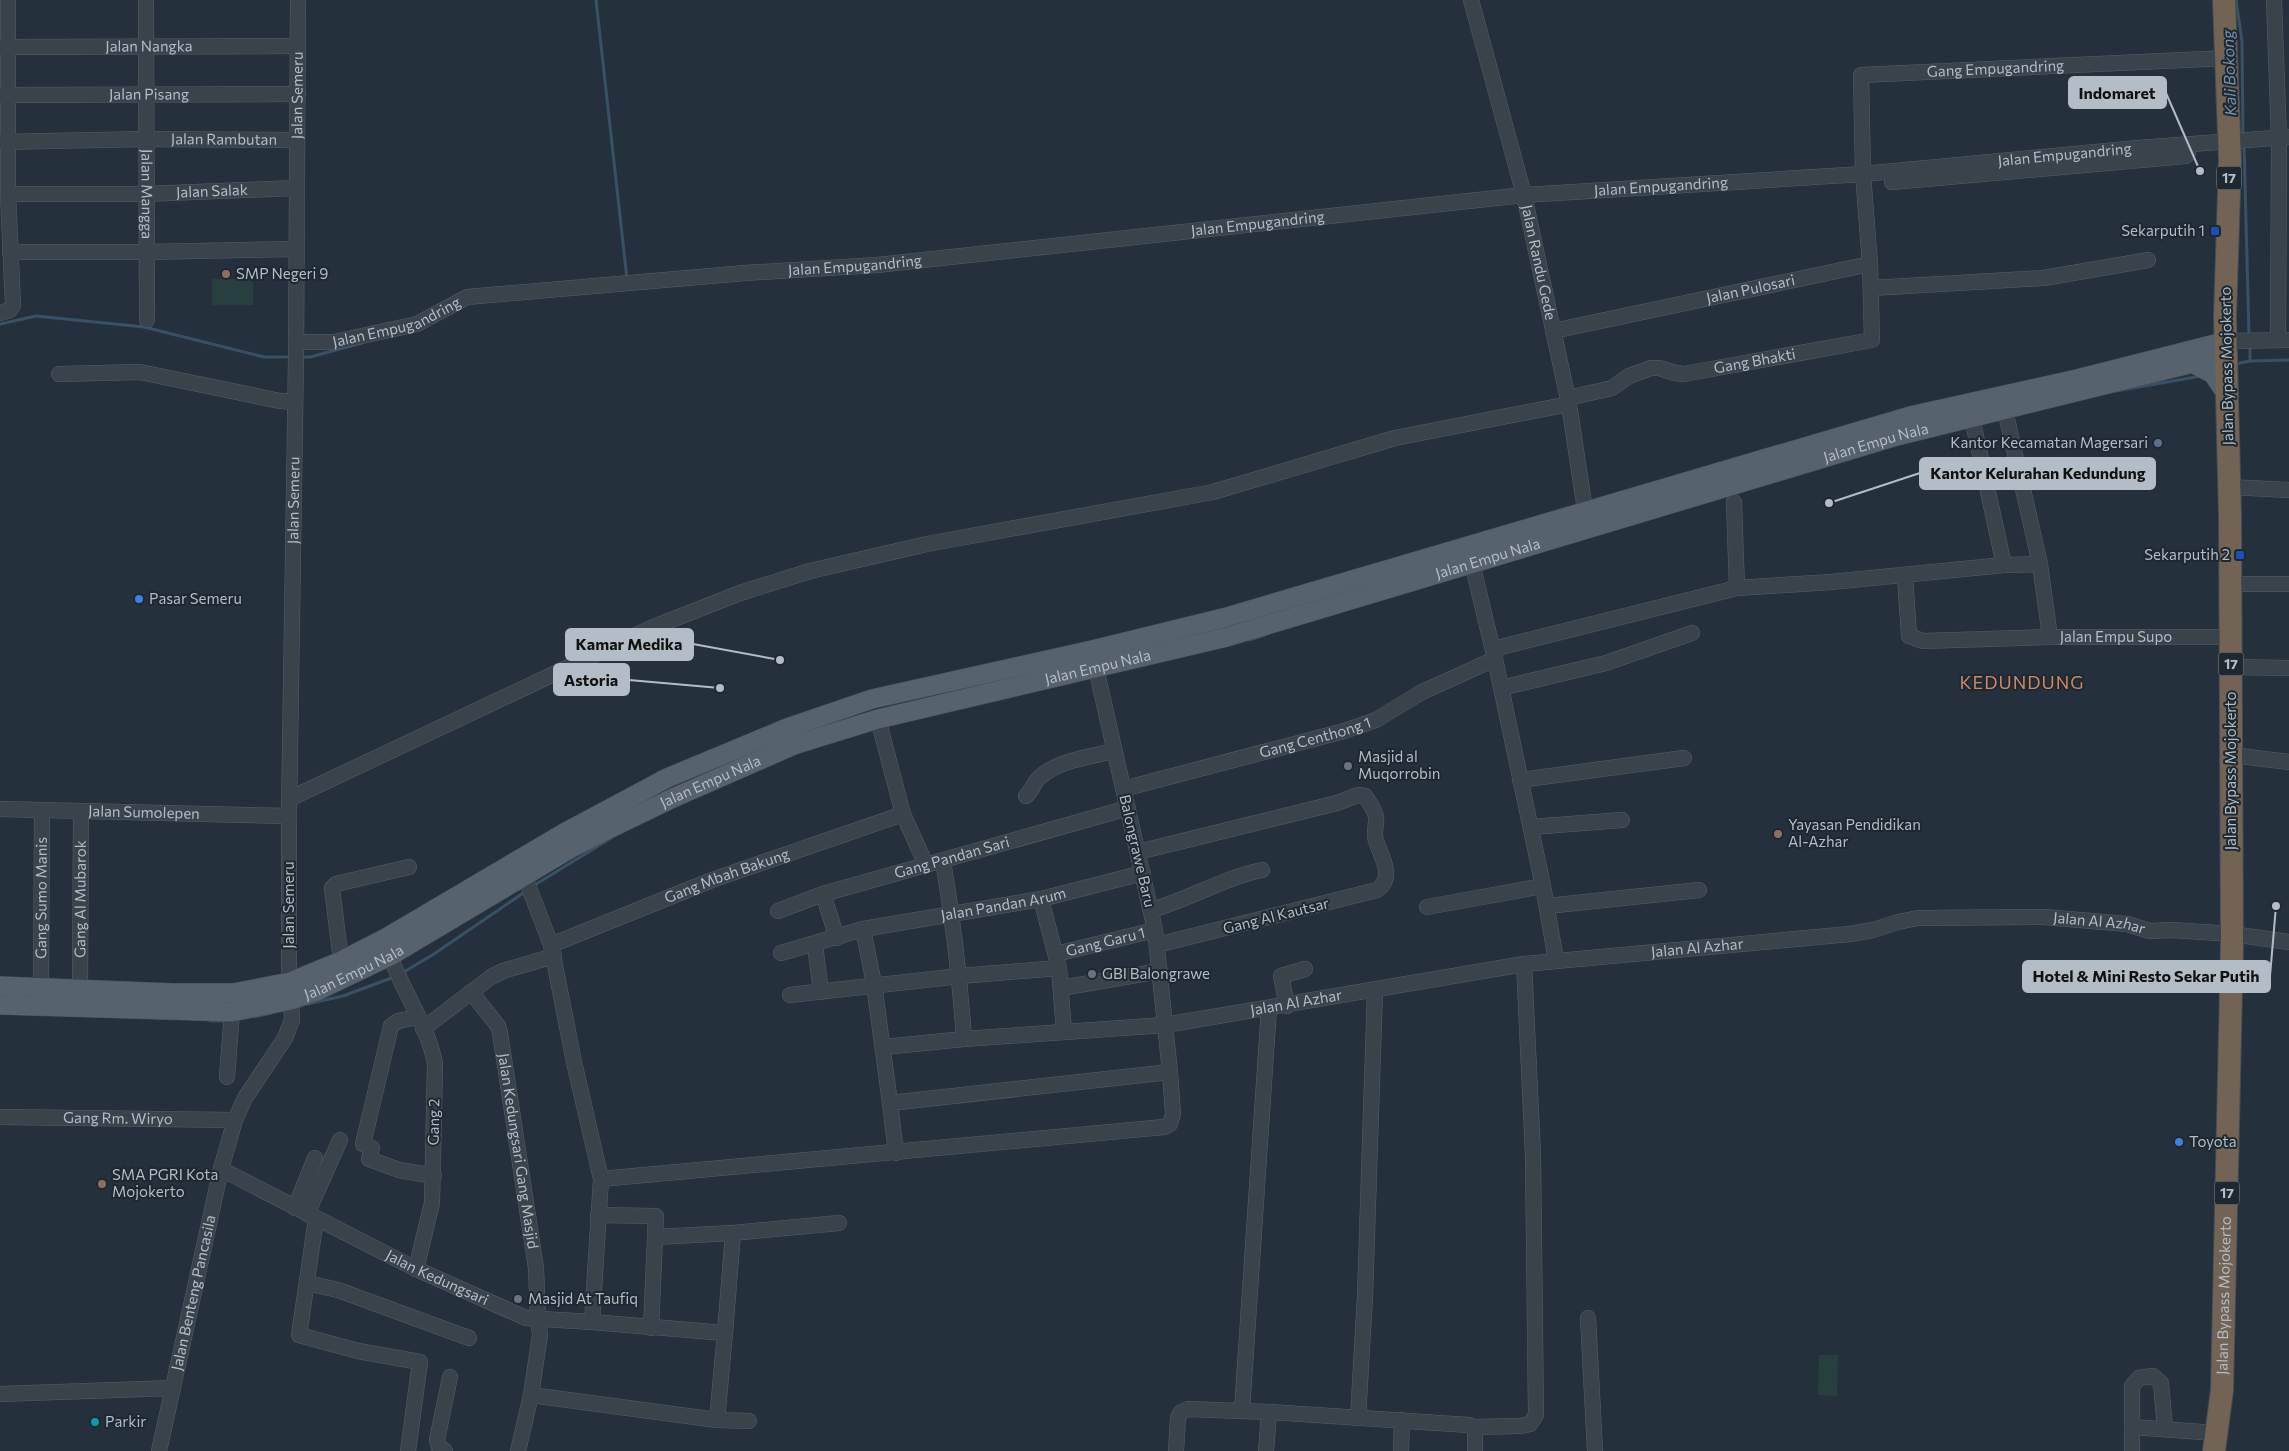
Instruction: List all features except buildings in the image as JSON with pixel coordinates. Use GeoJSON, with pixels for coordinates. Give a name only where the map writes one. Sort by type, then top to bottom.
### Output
{"type":"FeatureCollection","features":[{"type":"Feature","properties":{"kind":"highway","name":"Jalan Bypass Mojokerto"},"geometry":{"type":"LineString","coordinates":[[2215,1442],[2222,1390],[2232,934],[2231,667],[2226,356],[2239,140],[2227,58],[2224,0]]}},
{"type":"Feature","properties":{"kind":"main road","name":"Jalan Empu Nala"},"geometry":{"type":"LineString","coordinates":[[1921,422],[1974,425],[2226,356]]}},
{"type":"Feature","properties":{"kind":"main road","name":"Jalan Empu Nala"},"geometry":{"type":"LineString","coordinates":[[0,986],[173,993],[233,993],[291,999],[341,961],[568,840],[667,778],[787,728],[872,699],[1092,650],[1223,618],[1279,603],[1584,510],[2077,379],[2226,356]]}},
{"type":"Feature","properties":{"kind":"main road","name":"Jalan Empu Nala"},"geometry":{"type":"LineString","coordinates":[[0,1005],[232,1012],[291,999],[395,970],[529,884],[568,840],[673,798],[794,745],[1098,673],[1473,568],[1895,428]]}},
{"type":"Feature","properties":{"kind":"street"},"geometry":{"type":"LineString","coordinates":[[5,312],[13,305],[10,252],[4,231],[4,47],[8,0]]}},
{"type":"Feature","properties":{"kind":"street","name":"Jalan Mangga"},"geometry":{"type":"LineString","coordinates":[[10,252],[146,252],[146,0]]}},
{"type":"Feature","properties":{"kind":"street","name":"Jalan Semeru"},"geometry":{"type":"LineString","coordinates":[[291,999],[288,816],[296,348],[295,188],[298,0]]}},
{"type":"Feature","properties":{"kind":"street","name":"Jalan Randu Gede"},"geometry":{"type":"LineString","coordinates":[[1471,0],[1525,200],[1568,401],[1588,529]]}},
{"type":"Feature","properties":{"kind":"street"},"geometry":{"type":"LineString","coordinates":[[2226,356],[2283,340],[2284,245],[2274,0]]}},
{"type":"Feature","properties":{"kind":"street","name":"Jalan Nangka"},"geometry":{"type":"LineString","coordinates":[[4,47],[147,45],[298,46]]}},
{"type":"Feature","properties":{"kind":"street","name":"Gang Empugandring"},"geometry":{"type":"LineString","coordinates":[[1864,180],[1861,75],[2227,58]]}},
{"type":"Feature","properties":{"kind":"street","name":"Jalan Pisang"},"geometry":{"type":"LineString","coordinates":[[4,94],[298,94]]}},
{"type":"Feature","properties":{"kind":"street","name":"Jalan Rambutan"},"geometry":{"type":"LineString","coordinates":[[4,141],[146,139],[296,140]]}},
{"type":"Feature","properties":{"kind":"street","name":"Jalan Empugandring"},"geometry":{"type":"LineString","coordinates":[[296,348],[334,342],[417,324],[467,296],[746,273],[877,265],[1525,200],[1864,180],[2048,164],[2188,148],[2239,140],[2281,140]]}},
{"type":"Feature","properties":{"kind":"street"},"geometry":{"type":"LineString","coordinates":[[1864,180],[1870,264]]}},
{"type":"Feature","properties":{"kind":"street","name":"Jalan Salak"},"geometry":{"type":"LineString","coordinates":[[5,188],[146,194],[295,188]]}},
{"type":"Feature","properties":{"kind":"street"},"geometry":{"type":"LineString","coordinates":[[147,320],[146,252],[296,249]]}},
{"type":"Feature","properties":{"kind":"street"},"geometry":{"type":"LineString","coordinates":[[1872,288],[2044,278],[2148,260]]}},
{"type":"Feature","properties":{"kind":"street","name":"Gang Bhakti"},"geometry":{"type":"LineString","coordinates":[[1568,401],[1612,388],[1629,376],[1656,368],[1684,374],[1872,340],[1870,264]]}},
{"type":"Feature","properties":{"kind":"street","name":"Jalan Pulosari"},"geometry":{"type":"LineString","coordinates":[[1553,332],[1870,264]]}},
{"type":"Feature","properties":{"kind":"street"},"geometry":{"type":"LineString","coordinates":[[59,374],[140,372],[280,401],[295,402]]}},
{"type":"Feature","properties":{"kind":"street"},"geometry":{"type":"LineString","coordinates":[[289,799],[651,628],[732,596],[810,571],[927,544],[1213,492],[1395,438],[1568,401]]}},
{"type":"Feature","properties":{"kind":"street","name":"Jalan Empu Supo"},"geometry":{"type":"LineString","coordinates":[[2006,415],[2040,564],[2050,637],[2230,637]]}},
{"type":"Feature","properties":{"kind":"street"},"geometry":{"type":"LineString","coordinates":[[1974,425],[2004,565],[2040,564]]}},
{"type":"Feature","properties":{"kind":"street"},"geometry":{"type":"LineString","coordinates":[[2229,487],[2289,490]]}},
{"type":"Feature","properties":{"kind":"street"},"geometry":{"type":"LineString","coordinates":[[1734,502],[1737,588]]}},
{"type":"Feature","properties":{"kind":"street","name":"Gang Centhong 1"},"geometry":{"type":"LineString","coordinates":[[1123,789],[1344,732],[1383,717],[1422,692],[1494,654],[1737,588],[1905,576],[2004,565]]}},
{"type":"Feature","properties":{"kind":"street"},"geometry":{"type":"LineString","coordinates":[[1473,568],[1494,654],[1531,828],[1556,960]]}},
{"type":"Feature","properties":{"kind":"street"},"geometry":{"type":"LineString","coordinates":[[1905,576],[1909,636],[1923,640],[2050,637]]}},
{"type":"Feature","properties":{"kind":"street"},"geometry":{"type":"LineString","coordinates":[[2230,584],[2289,584]]}},
{"type":"Feature","properties":{"kind":"street"},"geometry":{"type":"LineString","coordinates":[[1501,688],[1606,663],[1692,633]]}},
{"type":"Feature","properties":{"kind":"street"},"geometry":{"type":"LineString","coordinates":[[2231,667],[2289,668]]}},
{"type":"Feature","properties":{"kind":"street","name":"Balongrawe Baru"},"geometry":{"type":"LineString","coordinates":[[896,1153],[1164,1128],[1170,1124],[1173,1114],[1170,1072],[1155,930],[1098,673]]}},
{"type":"Feature","properties":{"kind":"street"},"geometry":{"type":"LineString","coordinates":[[880,724],[903,814],[926,865]]}},
{"type":"Feature","properties":{"kind":"street"},"geometry":{"type":"LineString","coordinates":[[1026,796],[1034,788],[1038,777],[1058,765],[1114,751]]}},
{"type":"Feature","properties":{"kind":"street"},"geometry":{"type":"LineString","coordinates":[[2231,756],[2289,762]]}},
{"type":"Feature","properties":{"kind":"street"},"geometry":{"type":"LineString","coordinates":[[1520,780],[1684,758]]}},
{"type":"Feature","properties":{"kind":"street","name":"Gang Al Kautsar"},"geometry":{"type":"LineString","coordinates":[[1138,852],[1364,795],[1375,813],[1375,835],[1387,876],[1382,887],[1370,893],[1157,946]]}},
{"type":"Feature","properties":{"kind":"street","name":"Jalan Sumolepen"},"geometry":{"type":"LineString","coordinates":[[0,808],[288,816]]}},
{"type":"Feature","properties":{"kind":"street","name":"Gang Pandan Sari"},"geometry":{"type":"LineString","coordinates":[[778,911],[823,894],[1128,808]]}},
{"type":"Feature","properties":{"kind":"street","name":"Gang Sumo Manis"},"geometry":{"type":"LineString","coordinates":[[41,987],[42,810]]}},
{"type":"Feature","properties":{"kind":"street","name":"Gang Al Mubarok"},"geometry":{"type":"LineString","coordinates":[[80,988],[81,810]]}},
{"type":"Feature","properties":{"kind":"street","name":"Gang Mbah Bakung"},"geometry":{"type":"LineString","coordinates":[[420,1023],[497,974],[712,880],[903,814]]}},
{"type":"Feature","properties":{"kind":"street"},"geometry":{"type":"LineString","coordinates":[[1531,828],[1622,820]]}},
{"type":"Feature","properties":{"kind":"street"},"geometry":{"type":"LineString","coordinates":[[943,861],[960,976],[964,1039]]}},
{"type":"Feature","properties":{"kind":"street"},"geometry":{"type":"LineString","coordinates":[[341,961],[332,888],[336,884],[409,867]]}},
{"type":"Feature","properties":{"kind":"street"},"geometry":{"type":"LineString","coordinates":[[1151,910],[1182,901],[1240,875],[1262,870]]}},
{"type":"Feature","properties":{"kind":"street","name":"Jalan Pandan Arum"},"geometry":{"type":"LineString","coordinates":[[781,953],[863,930],[1041,899],[1143,873]]}},
{"type":"Feature","properties":{"kind":"street"},"geometry":{"type":"LineString","coordinates":[[529,884],[552,951],[601,1179],[592,1322]]}},
{"type":"Feature","properties":{"kind":"street"},"geometry":{"type":"LineString","coordinates":[[1428,907],[1543,886]]}},
{"type":"Feature","properties":{"kind":"street"},"geometry":{"type":"LineString","coordinates":[[1547,906],[1699,890]]}},
{"type":"Feature","properties":{"kind":"street"},"geometry":{"type":"LineString","coordinates":[[823,894],[837,938]]}},
{"type":"Feature","properties":{"kind":"street"},"geometry":{"type":"LineString","coordinates":[[1041,899],[1058,961],[1064,1032]]}},
{"type":"Feature","properties":{"kind":"street","name":"Jalan Al Azhar"},"geometry":{"type":"LineString","coordinates":[[884,1047],[964,1039],[1165,1025],[1287,1006],[1524,964],[1850,934],[1918,918],[2044,917],[2127,924],[2150,931],[2173,930],[2232,934],[2289,942]]}},
{"type":"Feature","properties":{"kind":"street"},"geometry":{"type":"LineString","coordinates":[[601,1179],[896,1153],[884,1047],[863,930]]}},
{"type":"Feature","properties":{"kind":"street","name":"Gang Garu 1"},"geometry":{"type":"LineString","coordinates":[[790,994],[960,976],[1058,961],[1155,930]]}},
{"type":"Feature","properties":{"kind":"street"},"geometry":{"type":"LineString","coordinates":[[814,945],[821,992]]}},
{"type":"Feature","properties":{"kind":"street"},"geometry":{"type":"LineString","coordinates":[[1176,1451],[1178,1418],[1184,1410],[1242,1410],[1402,1420],[1472,1427],[1521,1426],[1530,1424],[1536,1415],[1533,1155],[1527,1063],[1524,964]]}},
{"type":"Feature","properties":{"kind":"street"},"geometry":{"type":"LineString","coordinates":[[1287,1006],[1282,976],[1305,969]]}},
{"type":"Feature","properties":{"kind":"street","name":"Gang 2"},"geometry":{"type":"LineString","coordinates":[[395,970],[420,1023],[435,1063],[434,1176],[431,1216],[416,1269]]}},
{"type":"Feature","properties":{"kind":"street"},"geometry":{"type":"LineString","coordinates":[[1061,988],[1160,972]]}},
{"type":"Feature","properties":{"kind":"street"},"geometry":{"type":"LineString","coordinates":[[1358,1418],[1366,1296],[1375,990]]}},
{"type":"Feature","properties":{"kind":"street","name":"Jalan Kedungsari Gang Masjid"},"geometry":{"type":"LineString","coordinates":[[471,992],[498,1026],[500,1033],[536,1268],[538,1319]]}},
{"type":"Feature","properties":{"kind":"street","name":"Jalan Benteng Pancasila"},"geometry":{"type":"LineString","coordinates":[[159,1451],[221,1170],[235,1120],[245,1098],[285,1038],[292,1020],[291,999]]}},
{"type":"Feature","properties":{"kind":"street"},"geometry":{"type":"LineString","coordinates":[[1242,1410],[1270,1008]]}},
{"type":"Feature","properties":{"kind":"street"},"geometry":{"type":"LineString","coordinates":[[227,1077],[232,1012]]}},
{"type":"Feature","properties":{"kind":"street"},"geometry":{"type":"LineString","coordinates":[[420,1023],[398,1021],[391,1026],[363,1144],[372,1149],[369,1159],[393,1168],[434,1176]]}},
{"type":"Feature","properties":{"kind":"street"},"geometry":{"type":"LineString","coordinates":[[890,1103],[1170,1072]]}},
{"type":"Feature","properties":{"kind":"street","name":"Gang Rm. Wiryo"},"geometry":{"type":"LineString","coordinates":[[0,1117],[235,1120]]}},
{"type":"Feature","properties":{"kind":"street"},"geometry":{"type":"LineString","coordinates":[[306,1214],[340,1140]]}},
{"type":"Feature","properties":{"kind":"street"},"geometry":{"type":"LineString","coordinates":[[315,1158],[306,1214],[307,1282],[299,1335],[358,1351],[420,1362],[408,1451]]}},
{"type":"Feature","properties":{"kind":"street","name":"Jalan Kedungsari"},"geometry":{"type":"LineString","coordinates":[[221,1170],[416,1269],[526,1318],[725,1333]]}},
{"type":"Feature","properties":{"kind":"street"},"geometry":{"type":"LineString","coordinates":[[598,1215],[656,1216],[651,1328]]}},
{"type":"Feature","properties":{"kind":"street"},"geometry":{"type":"LineString","coordinates":[[655,1237],[733,1233],[840,1223]]}},
{"type":"Feature","properties":{"kind":"street"},"geometry":{"type":"LineString","coordinates":[[717,1420],[733,1233]]}},
{"type":"Feature","properties":{"kind":"street"},"geometry":{"type":"LineString","coordinates":[[307,1282],[338,1290],[469,1338]]}},
{"type":"Feature","properties":{"kind":"street"},"geometry":{"type":"LineString","coordinates":[[1588,1318],[1595,1451]]}},
{"type":"Feature","properties":{"kind":"street"},"geometry":{"type":"LineString","coordinates":[[518,1451],[531,1395],[540,1340],[538,1319]]}},
{"type":"Feature","properties":{"kind":"street"},"geometry":{"type":"LineString","coordinates":[[2132,1451],[2134,1382],[2139,1378],[2150,1376],[2156,1378],[2161,1383],[2165,1429]]}},
{"type":"Feature","properties":{"kind":"street"},"geometry":{"type":"LineString","coordinates":[[445,1451],[439,1447],[438,1440],[450,1377]]}},
{"type":"Feature","properties":{"kind":"street"},"geometry":{"type":"LineString","coordinates":[[0,1394],[173,1388]]}},
{"type":"Feature","properties":{"kind":"street"},"geometry":{"type":"LineString","coordinates":[[531,1395],[717,1420],[749,1421]]}},
{"type":"Feature","properties":{"kind":"street"},"geometry":{"type":"LineString","coordinates":[[1266,1451],[1269,1412]]}},
{"type":"Feature","properties":{"kind":"street"},"geometry":{"type":"LineString","coordinates":[[1401,1451],[1402,1420]]}},
{"type":"Feature","properties":{"kind":"street"},"geometry":{"type":"LineString","coordinates":[[1472,1427],[1475,1433],[1475,1451]]}},
{"type":"Feature","properties":{"kind":"street"},"geometry":{"type":"LineString","coordinates":[[2132,1427],[2165,1429],[2215,1442]]}},
{"type":"Feature","properties":{"kind":"green space"},"geometry":{"type":"Polygon","coordinates":[[[212,279],[253,279],[253,305],[212,305],[212,279]]]}},
{"type":"Feature","properties":{"kind":"green space"},"geometry":{"type":"Polygon","coordinates":[[[1819,1355],[1838,1355],[1837,1396],[1818,1395],[1819,1355]]]}},
{"type":"Feature","properties":{"kind":"waterway"},"geometry":{"type":"LineString","coordinates":[[596,0],[627,279]]}},
{"type":"Feature","properties":{"kind":"waterway","name":"Kali Bokong"},"geometry":{"type":"LineString","coordinates":[[2236,0],[2242,41],[2243,136]]}},
{"type":"Feature","properties":{"kind":"waterway"},"geometry":{"type":"LineString","coordinates":[[2244,145],[2249,336]]}},
{"type":"Feature","properties":{"kind":"waterway"},"geometry":{"type":"LineString","coordinates":[[0,324],[36,316],[144,327],[264,357],[292,357]]}},
{"type":"Feature","properties":{"kind":"waterway"},"geometry":{"type":"LineString","coordinates":[[300,357],[310,357],[362,343]]}},
{"type":"Feature","properties":{"kind":"waterway"},"geometry":{"type":"LineString","coordinates":[[2250,345],[2250,361]]}},
{"type":"Feature","properties":{"kind":"waterway"},"geometry":{"type":"LineString","coordinates":[[2235,364],[2250,361],[2289,360]]}},
{"type":"Feature","properties":{"kind":"waterway"},"geometry":{"type":"LineString","coordinates":[[2116,391],[2201,376]]}},
{"type":"Feature","properties":{"kind":"waterway"},"geometry":{"type":"LineString","coordinates":[[1249,640],[1265,635]]}},
{"type":"Feature","properties":{"kind":"waterway"},"geometry":{"type":"LineString","coordinates":[[533,886],[611,838]]}},
{"type":"Feature","properties":{"kind":"waterway"},"geometry":{"type":"LineString","coordinates":[[402,973],[434,954],[526,891]]}},
{"type":"Feature","properties":{"kind":"waterway"},"geometry":{"type":"LineString","coordinates":[[307,1004],[343,996],[394,977]]}},
{"type":"Feature","properties":{"kind":"waterway"},"geometry":{"type":"LineString","coordinates":[[254,1017],[272,1013]]}},
{"type":"Feature","properties":{"kind":"waterway"},"geometry":{"type":"LineString","coordinates":[[210,1021],[223,1021]]}},
{"type":"Feature","properties":{"kind":"place","name":"Indomaret"},"geometry":{"type":"Point","coordinates":[2200,171]}},
{"type":"Feature","properties":{"kind":"place","name":"Sekarputih 1"},"geometry":{"type":"Point","coordinates":[2215,231]}},
{"type":"Feature","properties":{"kind":"place","name":"SMP Negeri 9"},"geometry":{"type":"Point","coordinates":[226,274]}},
{"type":"Feature","properties":{"kind":"place","name":"Kantor Kecamatan Magersari"},"geometry":{"type":"Point","coordinates":[2158,443]}},
{"type":"Feature","properties":{"kind":"place","name":"Kantor Kelurahan Kedundung"},"geometry":{"type":"Point","coordinates":[1829,503]}},
{"type":"Feature","properties":{"kind":"place","name":"Sekarputih 2"},"geometry":{"type":"Point","coordinates":[2240,555]}},
{"type":"Feature","properties":{"kind":"place","name":"Pasar Semeru"},"geometry":{"type":"Point","coordinates":[139,599]}},
{"type":"Feature","properties":{"kind":"place","name":"Kamar Medika"},"geometry":{"type":"Point","coordinates":[780,660]}},
{"type":"Feature","properties":{"kind":"place","name":"Astoria"},"geometry":{"type":"Point","coordinates":[720,688]}},
{"type":"Feature","properties":{"kind":"place","name":"Masjid al Muqorrobin"},"geometry":{"type":"Point","coordinates":[1348,766]}},
{"type":"Feature","properties":{"kind":"place","name":"Yayasan Pendidikan Al-Azhar"},"geometry":{"type":"Point","coordinates":[1778,834]}},
{"type":"Feature","properties":{"kind":"place","name":"Hotel & Mini Resto Sekar Putih"},"geometry":{"type":"Point","coordinates":[2276,906]}},
{"type":"Feature","properties":{"kind":"place","name":"GBI Balongrawe"},"geometry":{"type":"Point","coordinates":[1092,974]}},
{"type":"Feature","properties":{"kind":"place","name":"Toyota"},"geometry":{"type":"Point","coordinates":[2179,1142]}},
{"type":"Feature","properties":{"kind":"place","name":"SMA PGRI Kota Mojokerto"},"geometry":{"type":"Point","coordinates":[102,1184]}},
{"type":"Feature","properties":{"kind":"place","name":"Masjid At Taufiq"},"geometry":{"type":"Point","coordinates":[518,1299]}},
{"type":"Feature","properties":{"kind":"place","name":"Parkir"},"geometry":{"type":"Point","coordinates":[95,1422]}},
{"type":"Feature","properties":{"kind":"district","name":"KEDUNDUNG"},"geometry":{"type":"Point","coordinates":[2022,683]}}]}
